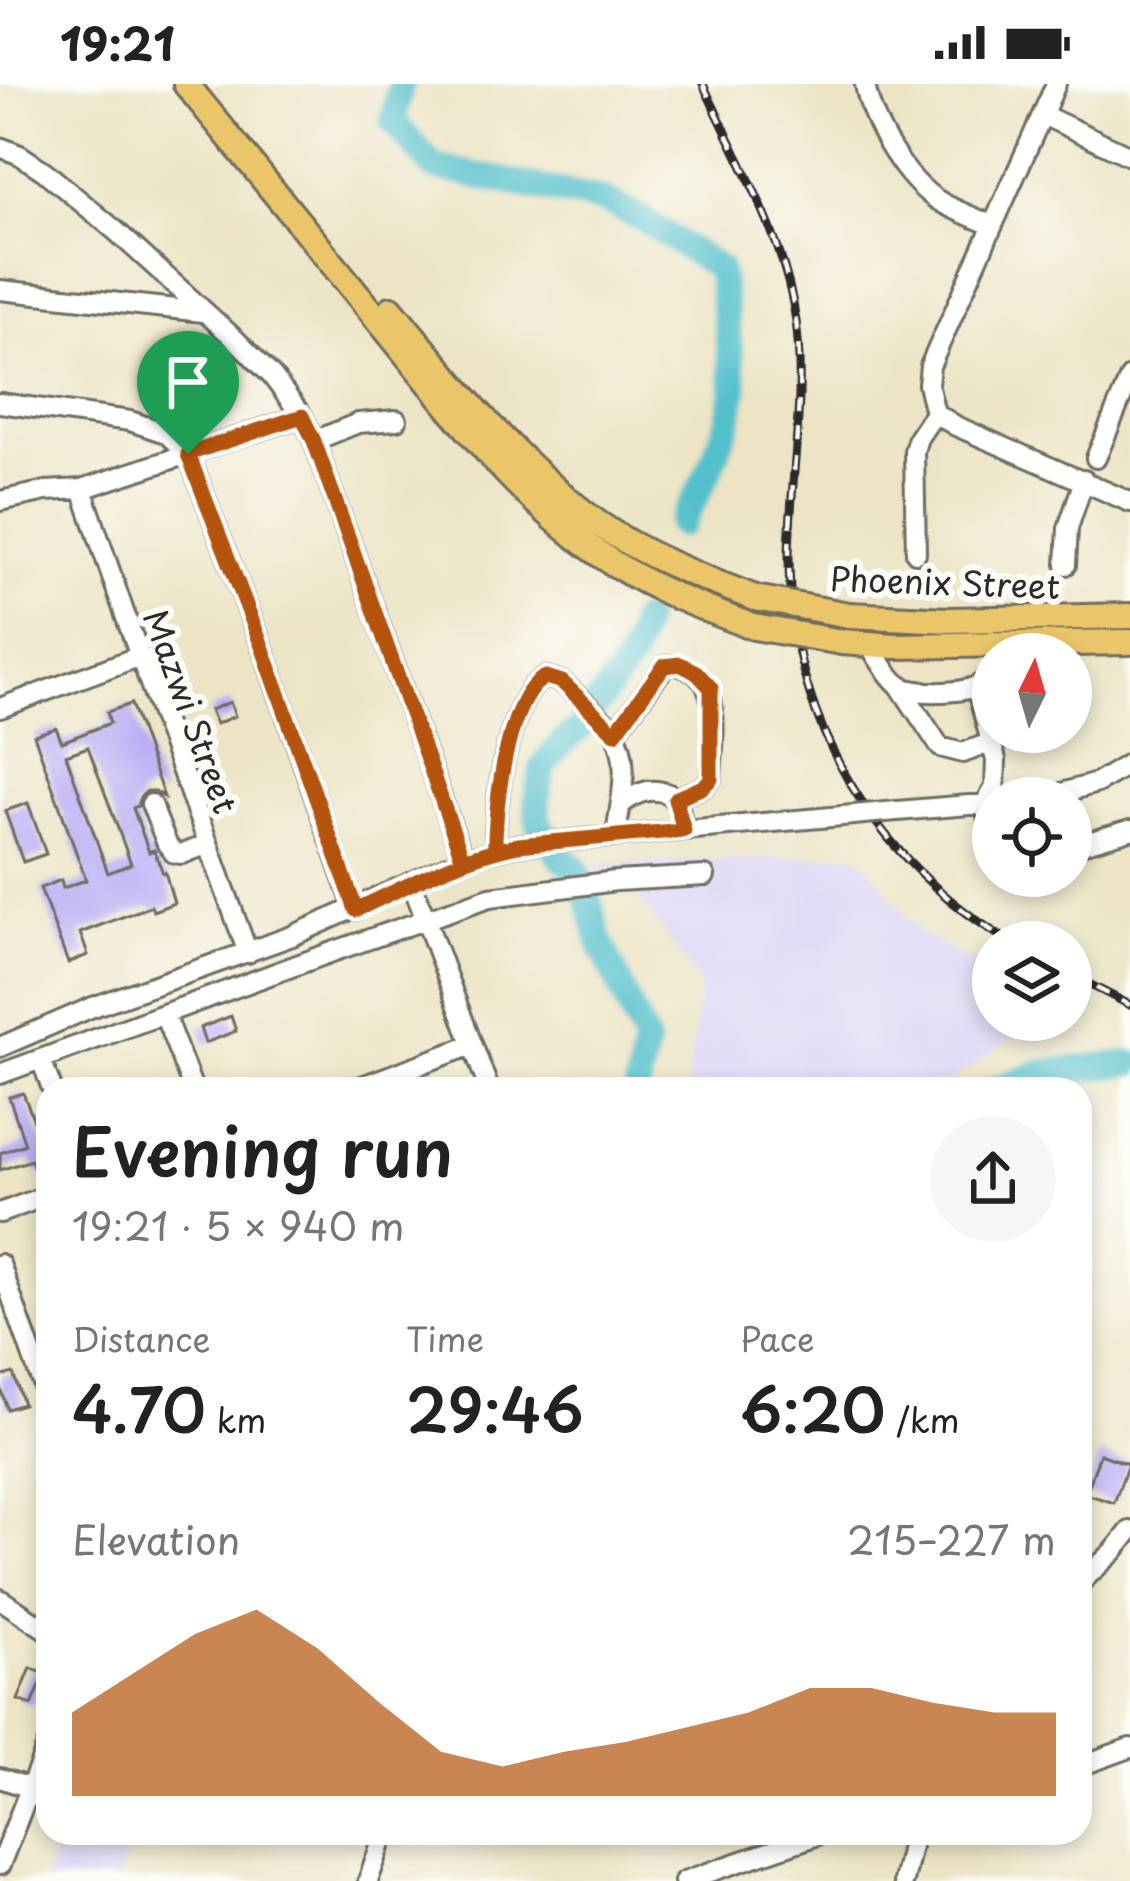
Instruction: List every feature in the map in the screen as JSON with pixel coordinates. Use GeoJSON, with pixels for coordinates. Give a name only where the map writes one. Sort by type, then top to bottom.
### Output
{"type":"FeatureCollection","features":[{"type":"Feature","properties":{"kind":"main road"},"geometry":{"type":"LineString","coordinates":[[186,84],[458,404]]}},
{"type":"Feature","properties":{"kind":"main road"},"geometry":{"type":"LineString","coordinates":[[207,84],[458,404]]}},
{"type":"Feature","properties":{"kind":"main road","name":"Phoenix Street"},"geometry":{"type":"LineString","coordinates":[[458,404],[599,524],[676,567],[755,598],[849,615],[949,620],[1130,616]]}},
{"type":"Feature","properties":{"kind":"main road","name":"Phoenix Street"},"geometry":{"type":"LineString","coordinates":[[458,404],[542,507],[610,561],[659,590],[754,627],[842,642],[972,645]]}},
{"type":"Feature","properties":{"kind":"main road","name":"Phoenix Street"},"geometry":{"type":"LineString","coordinates":[[1092,643],[1130,642]]}},
{"type":"Feature","properties":{"kind":"street"},"geometry":{"type":"LineString","coordinates":[[865,84],[883,134],[918,184],[942,203],[991,225]]}},
{"type":"Feature","properties":{"kind":"street"},"geometry":{"type":"LineString","coordinates":[[1056,84],[930,366],[928,384],[935,413],[956,426],[1130,502]]}},
{"type":"Feature","properties":{"kind":"street"},"geometry":{"type":"LineString","coordinates":[[1043,115],[1130,156]]}},
{"type":"Feature","properties":{"kind":"street"},"geometry":{"type":"LineString","coordinates":[[0,146],[44,171],[148,259],[272,376],[302,416],[463,860]]}},
{"type":"Feature","properties":{"kind":"street"},"geometry":{"type":"LineString","coordinates":[[0,290],[203,312]]}},
{"type":"Feature","properties":{"kind":"street"},"geometry":{"type":"LineString","coordinates":[[1096,458],[1130,377]]}},
{"type":"Feature","properties":{"kind":"street"},"geometry":{"type":"LineString","coordinates":[[0,403],[149,427],[166,433],[188,454],[356,910]]}},
{"type":"Feature","properties":{"kind":"street"},"geometry":{"type":"LineString","coordinates":[[916,553],[914,451],[935,413]]}},
{"type":"Feature","properties":{"kind":"street"},"geometry":{"type":"LineString","coordinates":[[0,501],[82,489],[302,416]]}},
{"type":"Feature","properties":{"kind":"street"},"geometry":{"type":"LineString","coordinates":[[314,441],[358,423],[397,420]]}},
{"type":"Feature","properties":{"kind":"street"},"geometry":{"type":"LineString","coordinates":[[1066,565],[1068,528],[1084,480]]}},
{"type":"Feature","properties":{"kind":"street","name":"Mazwi Street"},"geometry":{"type":"LineString","coordinates":[[82,489],[248,953]]}},
{"type":"Feature","properties":{"kind":"street"},"geometry":{"type":"LineString","coordinates":[[868,644],[940,747],[963,754],[972,750]]}},
{"type":"Feature","properties":{"kind":"street"},"geometry":{"type":"LineString","coordinates":[[0,708],[140,656]]}},
{"type":"Feature","properties":{"kind":"street"},"geometry":{"type":"LineString","coordinates":[[614,730],[664,666],[680,664],[704,679],[711,688],[711,779],[675,799]]}},
{"type":"Feature","properties":{"kind":"street"},"geometry":{"type":"LineString","coordinates":[[495,850],[495,818],[508,744],[531,686],[554,678],[614,730],[623,758],[616,836]]}},
{"type":"Feature","properties":{"kind":"street"},"geometry":{"type":"LineString","coordinates":[[899,686],[924,692],[972,687]]}},
{"type":"Feature","properties":{"kind":"street"},"geometry":{"type":"LineString","coordinates":[[1092,784],[1130,763]]}},
{"type":"Feature","properties":{"kind":"street"},"geometry":{"type":"LineString","coordinates":[[622,804],[643,791],[661,791],[675,799],[684,830]]}},
{"type":"Feature","properties":{"kind":"street"},"geometry":{"type":"LineString","coordinates":[[151,805],[174,853],[208,844]]}},
{"type":"Feature","properties":{"kind":"street"},"geometry":{"type":"LineString","coordinates":[[0,1047],[90,1008],[248,953],[495,850],[972,805]]}},
{"type":"Feature","properties":{"kind":"street"},"geometry":{"type":"LineString","coordinates":[[1092,841],[1130,830]]}},
{"type":"Feature","properties":{"kind":"street"},"geometry":{"type":"LineString","coordinates":[[0,1074],[490,897],[616,881],[705,876]]}},
{"type":"Feature","properties":{"kind":"street"},"geometry":{"type":"LineString","coordinates":[[412,884],[484,1077]]}},
{"type":"Feature","properties":{"kind":"street"},"geometry":{"type":"LineString","coordinates":[[164,1014],[188,1077]]}},
{"type":"Feature","properties":{"kind":"street"},"geometry":{"type":"LineString","coordinates":[[386,1077],[472,1045]]}},
{"type":"Feature","properties":{"kind":"street"},"geometry":{"type":"LineString","coordinates":[[41,1059],[48,1077]]}},
{"type":"Feature","properties":{"kind":"street"},"geometry":{"type":"LineString","coordinates":[[0,1213],[36,1200]]}},
{"type":"Feature","properties":{"kind":"street"},"geometry":{"type":"LineString","coordinates":[[0,1264],[36,1366]]}},
{"type":"Feature","properties":{"kind":"street"},"geometry":{"type":"LineString","coordinates":[[1092,1572],[1130,1531]]}},
{"type":"Feature","properties":{"kind":"street"},"geometry":{"type":"LineString","coordinates":[[0,1599],[36,1623]]}},
{"type":"Feature","properties":{"kind":"street"},"geometry":{"type":"LineString","coordinates":[[1092,1762],[1130,1748]]}},
{"type":"Feature","properties":{"kind":"street"},"geometry":{"type":"LineString","coordinates":[[0,1778],[36,1791]]}},
{"type":"Feature","properties":{"kind":"street"},"geometry":{"type":"LineString","coordinates":[[0,1865],[36,1798]]}},
{"type":"Feature","properties":{"kind":"street"},"geometry":{"type":"LineString","coordinates":[[368,1881],[381,1845]]}},
{"type":"Feature","properties":{"kind":"street"},"geometry":{"type":"LineString","coordinates":[[684,1881],[789,1845]]}},
{"type":"Feature","properties":{"kind":"street"},"geometry":{"type":"LineString","coordinates":[[903,1881],[911,1845]]}},
{"type":"Feature","properties":{"kind":"shaded area"},"geometry":{"type":"Polygon","coordinates":[[[857,854],[922,934],[972,961],[972,1041],[1009,1041],[956,1077],[689,1077],[700,986],[632,886],[602,883],[596,865],[857,854]]]}},
{"type":"Feature","properties":{"kind":"shaded area"},"geometry":{"type":"Polygon","coordinates":[[[56,1845],[130,1845],[116,1881],[42,1881],[56,1845]]]}},
{"type":"Feature","properties":{"kind":"building"},"geometry":{"type":"Polygon","coordinates":[[[230,702],[235,716],[216,724],[210,710],[230,702]]]}},
{"type":"Feature","properties":{"kind":"building"},"geometry":{"type":"Polygon","coordinates":[[[131,704],[164,797],[147,791],[133,808],[149,852],[154,850],[165,872],[174,903],[153,911],[151,906],[80,933],[88,955],[68,963],[40,888],[61,880],[63,888],[86,880],[34,735],[56,728],[62,742],[110,723],[107,712],[131,704]],[[88,747],[66,755],[108,873],[131,864],[88,747]]]}},
{"type":"Feature","properties":{"kind":"building"},"geometry":{"type":"Polygon","coordinates":[[[28,803],[46,854],[23,862],[5,811],[28,803]]]}},
{"type":"Feature","properties":{"kind":"building"},"geometry":{"type":"Polygon","coordinates":[[[231,1016],[236,1031],[205,1043],[200,1028],[231,1016]]]}},
{"type":"Feature","properties":{"kind":"building"},"geometry":{"type":"Polygon","coordinates":[[[23,1093],[36,1126],[36,1174],[31,1160],[0,1170],[0,1153],[25,1144],[9,1097],[23,1093]]]}},
{"type":"Feature","properties":{"kind":"building"},"geometry":{"type":"Polygon","coordinates":[[[13,1373],[23,1404],[7,1409],[0,1377],[13,1373]]]}},
{"type":"Feature","properties":{"kind":"building"},"geometry":{"type":"Polygon","coordinates":[[[1100,1454],[1128,1464],[1114,1503],[1092,1496],[1100,1454]]]}},
{"type":"Feature","properties":{"kind":"building"},"geometry":{"type":"Polygon","coordinates":[[[31,1668],[36,1670],[32,1705],[18,1700],[31,1668]]]}},
{"type":"Feature","properties":{"kind":"waterway"},"geometry":{"type":"LineString","coordinates":[[401,84],[393,121],[433,167],[606,201],[719,269],[735,389],[729,420],[708,474],[681,524]]}},
{"type":"Feature","properties":{"kind":"waterway"},"geometry":{"type":"LineString","coordinates":[[639,1077],[646,1043],[599,939],[575,867],[562,859],[538,822],[537,799],[543,766],[578,730],[631,658],[642,622]]}},
{"type":"Feature","properties":{"kind":"waterway"},"geometry":{"type":"LineString","coordinates":[[1028,1077],[1130,1063]]}},
{"type":"Feature","properties":{"kind":"railway"},"geometry":{"type":"LineString","coordinates":[[703,84],[771,229],[796,321],[798,409],[789,557],[793,617],[804,674],[848,779],[879,826],[917,870],[980,921]]}},
{"type":"Feature","properties":{"kind":"railway"},"geometry":{"type":"LineString","coordinates":[[1092,986],[1130,1005]]}},
{"type":"Feature","properties":{"kind":"route"},"geometry":{"type":"LineString","coordinates":[[188,454],[302,416],[463,860],[495,850],[496,805],[508,744],[531,686],[546,677],[562,682],[615,733],[664,666],[680,664],[704,679],[711,688],[711,779],[710,784],[675,799],[684,830],[495,850],[356,910],[188,454]]}}]}
